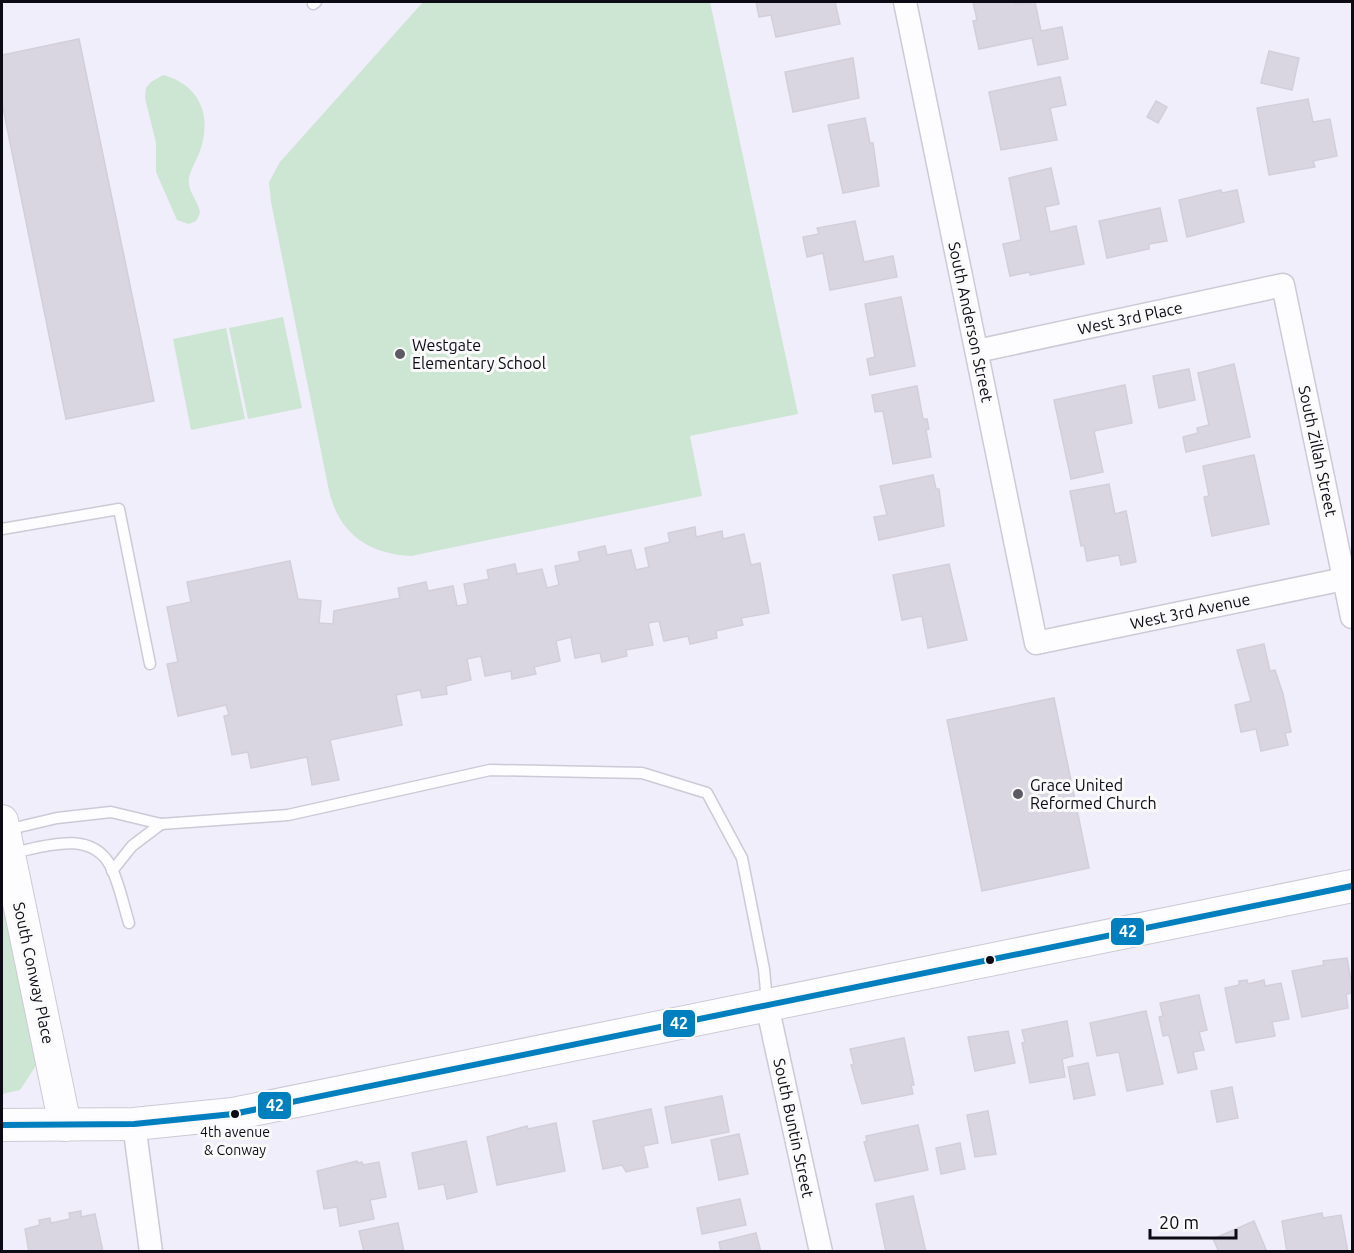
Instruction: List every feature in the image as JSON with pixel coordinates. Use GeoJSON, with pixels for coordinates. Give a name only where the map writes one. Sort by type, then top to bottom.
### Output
{"type":"FeatureCollection","features":[{"type":"Feature","properties":{"kind":"street","name":"South Anderson Street"},"geometry":{"type":"LineString","coordinates":[[905,2],[1036,644]]}},
{"type":"Feature","properties":{"kind":"street","name":"West 3rd Place"},"geometry":{"type":"LineString","coordinates":[[977,351],[1283,285]]}},
{"type":"Feature","properties":{"kind":"street","name":"South Zillah Street"},"geometry":{"type":"LineString","coordinates":[[1283,285],[1353,617]]}},
{"type":"Feature","properties":{"kind":"street","name":"West 3rd Avenue"},"geometry":{"type":"LineString","coordinates":[[1036,644],[1344,579]]}},
{"type":"Feature","properties":{"kind":"street","name":"South Conway Place"},"geometry":{"type":"LineString","coordinates":[[4,835],[65,1125]]}},
{"type":"Feature","properties":{"kind":"street"},"geometry":{"type":"LineString","coordinates":[[2,1125],[134,1124],[233,1114],[1353,886]]}},
{"type":"Feature","properties":{"kind":"street","name":"South Buntin Street"},"geometry":{"type":"LineString","coordinates":[[767,1005],[821,1251]]}},
{"type":"Feature","properties":{"kind":"street"},"geometry":{"type":"LineString","coordinates":[[134,1124],[151,1251]]}},
{"type":"Feature","properties":{"kind":"lane"},"geometry":{"type":"LineString","coordinates":[[2,529],[119,509],[150,664]]}},
{"type":"Feature","properties":{"kind":"lane"},"geometry":{"type":"LineString","coordinates":[[4,835],[57,818],[111,812],[161,824],[288,815],[490,770],[642,773],[707,793],[742,858],[764,969],[767,1005]]}},
{"type":"Feature","properties":{"kind":"lane"},"geometry":{"type":"LineString","coordinates":[[112,871],[132,846],[161,824]]}},
{"type":"Feature","properties":{"kind":"lane"},"geometry":{"type":"LineString","coordinates":[[4,835],[93,846],[110,864],[129,923]]}},
{"type":"Feature","properties":{"kind":"green space"},"geometry":{"type":"Polygon","coordinates":[[[423,2],[710,2],[798,414],[690,436],[702,496],[411,556],[381,551],[369,546],[358,539],[340,519],[329,491],[271,202],[269,182],[280,162],[423,2]]]}},
{"type":"Feature","properties":{"kind":"green space"},"geometry":{"type":"Polygon","coordinates":[[[163,75],[185,85],[199,102],[203,112],[204,135],[200,152],[189,178],[190,188],[200,213],[196,221],[189,224],[177,220],[156,172],[156,143],[145,98],[146,88],[163,75]]]}},
{"type":"Feature","properties":{"kind":"green space"},"geometry":{"type":"Polygon","coordinates":[[[283,317],[302,408],[248,419],[229,328],[283,317]]]}},
{"type":"Feature","properties":{"kind":"green space"},"geometry":{"type":"Polygon","coordinates":[[[226,328],[245,419],[191,430],[173,339],[226,328]]]}},
{"type":"Feature","properties":{"kind":"green space"},"geometry":{"type":"Polygon","coordinates":[[[2,898],[37,1064],[20,1090],[2,1094],[2,898]]]}},
{"type":"Feature","properties":{"kind":"building"},"geometry":{"type":"Polygon","coordinates":[[[756,2],[835,2],[840,24],[776,37],[771,15],[759,17],[756,2]]]}},
{"type":"Feature","properties":{"kind":"building"},"geometry":{"type":"Polygon","coordinates":[[[973,2],[1015,2],[1015,4],[1035,2],[1041,31],[1062,27],[1068,59],[1038,65],[1032,38],[979,49],[973,21],[977,20],[973,2]]]}},
{"type":"Feature","properties":{"kind":"building"},"geometry":{"type":"Polygon","coordinates":[[[79,39],[154,401],[66,419],[2,103],[2,55],[79,39]]]}},
{"type":"Feature","properties":{"kind":"building"},"geometry":{"type":"Polygon","coordinates":[[[1269,51],[1299,58],[1292,90],[1261,83],[1269,51]]]}},
{"type":"Feature","properties":{"kind":"building"},"geometry":{"type":"Polygon","coordinates":[[[853,58],[859,98],[793,112],[785,72],[853,58]]]}},
{"type":"Feature","properties":{"kind":"building"},"geometry":{"type":"Polygon","coordinates":[[[1060,77],[1066,105],[1050,108],[1057,140],[1001,150],[989,92],[1060,77]]]}},
{"type":"Feature","properties":{"kind":"building"},"geometry":{"type":"Polygon","coordinates":[[[1308,99],[1313,122],[1330,119],[1337,156],[1313,161],[1315,167],[1269,175],[1257,108],[1308,99]]]}},
{"type":"Feature","properties":{"kind":"building"},"geometry":{"type":"Polygon","coordinates":[[[1156,101],[1167,107],[1158,123],[1147,117],[1156,101]]]}},
{"type":"Feature","properties":{"kind":"building"},"geometry":{"type":"Polygon","coordinates":[[[865,118],[870,143],[873,143],[879,186],[843,193],[828,125],[865,118]]]}},
{"type":"Feature","properties":{"kind":"building"},"geometry":{"type":"Polygon","coordinates":[[[1051,168],[1059,204],[1045,207],[1050,232],[1076,226],[1084,264],[1030,275],[1030,272],[1010,276],[1003,244],[1021,240],[1009,178],[1051,168]]]}},
{"type":"Feature","properties":{"kind":"building"},"geometry":{"type":"Polygon","coordinates":[[[1221,190],[1222,193],[1237,190],[1244,222],[1187,237],[1179,200],[1221,190]]]}},
{"type":"Feature","properties":{"kind":"building"},"geometry":{"type":"Polygon","coordinates":[[[1160,208],[1167,241],[1149,244],[1149,249],[1107,258],[1099,221],[1160,208]]]}},
{"type":"Feature","properties":{"kind":"building"},"geometry":{"type":"Polygon","coordinates":[[[855,221],[864,262],[893,256],[897,277],[830,290],[823,253],[807,257],[803,237],[819,234],[817,228],[855,221]]]}},
{"type":"Feature","properties":{"kind":"building"},"geometry":{"type":"Polygon","coordinates":[[[901,297],[915,366],[870,375],[867,359],[875,357],[865,304],[901,297]]]}},
{"type":"Feature","properties":{"kind":"building"},"geometry":{"type":"Polygon","coordinates":[[[1234,364],[1250,437],[1186,452],[1183,437],[1198,433],[1197,428],[1209,425],[1198,373],[1234,364]]]}},
{"type":"Feature","properties":{"kind":"building"},"geometry":{"type":"Polygon","coordinates":[[[1189,369],[1195,400],[1159,408],[1153,376],[1189,369]]]}},
{"type":"Feature","properties":{"kind":"building"},"geometry":{"type":"Polygon","coordinates":[[[1125,385],[1132,423],[1094,431],[1103,472],[1071,479],[1054,400],[1125,385]]]}},
{"type":"Feature","properties":{"kind":"building"},"geometry":{"type":"Polygon","coordinates":[[[917,386],[923,419],[927,419],[929,429],[926,430],[931,457],[893,464],[883,411],[875,412],[872,395],[917,386]]]}},
{"type":"Feature","properties":{"kind":"building"},"geometry":{"type":"Polygon","coordinates":[[[1254,455],[1269,524],[1212,536],[1204,497],[1209,496],[1203,466],[1254,455]]]}},
{"type":"Feature","properties":{"kind":"building"},"geometry":{"type":"Polygon","coordinates":[[[933,475],[936,489],[939,489],[944,526],[879,540],[874,517],[887,515],[880,486],[933,475]]]}},
{"type":"Feature","properties":{"kind":"building"},"geometry":{"type":"Polygon","coordinates":[[[1109,484],[1115,514],[1126,511],[1136,562],[1121,565],[1119,555],[1087,561],[1084,545],[1081,546],[1070,491],[1109,484]]]}},
{"type":"Feature","properties":{"kind":"building"},"geometry":{"type":"Polygon","coordinates":[[[695,527],[696,537],[722,531],[723,539],[744,534],[751,565],[760,563],[769,613],[741,618],[743,625],[716,631],[717,638],[690,644],[688,636],[664,641],[659,621],[648,623],[653,645],[626,650],[627,656],[602,662],[600,653],[575,658],[571,637],[556,641],[560,661],[534,667],[536,674],[512,679],[511,671],[485,676],[481,656],[467,659],[471,680],[446,686],[447,694],[422,698],[420,690],[396,695],[402,725],[330,740],[339,780],[312,785],[307,757],[251,768],[248,752],[232,755],[224,716],[229,715],[226,705],[178,716],[167,664],[178,662],[167,607],[191,602],[187,582],[290,561],[298,599],[321,601],[319,623],[333,624],[334,611],[400,598],[398,588],[426,582],[428,591],[453,586],[457,606],[468,604],[464,584],[489,579],[487,570],[515,564],[517,574],[542,569],[547,588],[559,585],[555,566],[580,561],[578,552],[605,546],[607,555],[631,550],[636,570],[649,567],[645,548],[670,542],[668,533],[695,527]]]}},
{"type":"Feature","properties":{"kind":"building"},"geometry":{"type":"Polygon","coordinates":[[[949,564],[967,640],[928,648],[922,616],[902,620],[893,575],[949,564]]]}},
{"type":"Feature","properties":{"kind":"building"},"geometry":{"type":"Polygon","coordinates":[[[1264,644],[1270,671],[1275,670],[1283,694],[1291,732],[1285,733],[1288,745],[1261,751],[1256,729],[1241,732],[1235,705],[1251,701],[1237,650],[1264,644]]]}},
{"type":"Feature","properties":{"kind":"building","name":"Grace United Reformed Church"},"geometry":{"type":"Polygon","coordinates":[[[1054,698],[1089,868],[982,891],[947,720],[1054,698]]]}},
{"type":"Feature","properties":{"kind":"building"},"geometry":{"type":"Polygon","coordinates":[[[1347,958],[1352,986],[1352,993],[1346,994],[1348,1008],[1302,1017],[1292,971],[1324,965],[1323,961],[1347,958]]]}},
{"type":"Feature","properties":{"kind":"building"},"geometry":{"type":"Polygon","coordinates":[[[1247,980],[1248,984],[1264,980],[1265,986],[1281,983],[1289,1019],[1272,1022],[1275,1036],[1236,1043],[1225,988],[1239,985],[1239,981],[1247,980]]]}},
{"type":"Feature","properties":{"kind":"building"},"geometry":{"type":"Polygon","coordinates":[[[1199,995],[1207,1030],[1199,1032],[1204,1050],[1193,1052],[1197,1069],[1178,1073],[1169,1035],[1163,1036],[1159,1017],[1163,1016],[1160,1003],[1199,995]]]}},
{"type":"Feature","properties":{"kind":"building"},"geometry":{"type":"Polygon","coordinates":[[[1146,1011],[1163,1084],[1127,1091],[1119,1052],[1097,1056],[1090,1023],[1146,1011]]]}},
{"type":"Feature","properties":{"kind":"building"},"geometry":{"type":"Polygon","coordinates":[[[1067,1021],[1073,1056],[1062,1059],[1065,1077],[1030,1083],[1022,1043],[1025,1042],[1022,1030],[1067,1021]]]}},
{"type":"Feature","properties":{"kind":"building"},"geometry":{"type":"Polygon","coordinates":[[[1008,1031],[1015,1063],[975,1071],[968,1037],[1008,1031]]]}},
{"type":"Feature","properties":{"kind":"building"},"geometry":{"type":"Polygon","coordinates":[[[904,1038],[914,1085],[911,1085],[913,1094],[862,1104],[851,1065],[854,1064],[850,1049],[904,1038]]]}},
{"type":"Feature","properties":{"kind":"building"},"geometry":{"type":"Polygon","coordinates":[[[1088,1063],[1095,1095],[1074,1099],[1068,1067],[1088,1063]]]}},
{"type":"Feature","properties":{"kind":"building"},"geometry":{"type":"Polygon","coordinates":[[[1232,1087],[1238,1118],[1217,1122],[1211,1091],[1232,1087]]]}},
{"type":"Feature","properties":{"kind":"building"},"geometry":{"type":"Polygon","coordinates":[[[722,1096],[729,1132],[672,1143],[665,1107],[722,1096]]]}},
{"type":"Feature","properties":{"kind":"building"},"geometry":{"type":"Polygon","coordinates":[[[651,1109],[658,1143],[643,1146],[648,1167],[626,1172],[622,1165],[603,1169],[593,1121],[651,1109]]]}},
{"type":"Feature","properties":{"kind":"building"},"geometry":{"type":"Polygon","coordinates":[[[988,1111],[996,1154],[975,1157],[967,1115],[988,1111]]]}},
{"type":"Feature","properties":{"kind":"building"},"geometry":{"type":"Polygon","coordinates":[[[556,1123],[565,1171],[497,1185],[487,1137],[527,1126],[528,1129],[556,1123]]]}},
{"type":"Feature","properties":{"kind":"building"},"geometry":{"type":"Polygon","coordinates":[[[918,1125],[928,1170],[875,1181],[864,1142],[867,1141],[866,1136],[918,1125]]]}},
{"type":"Feature","properties":{"kind":"building"},"geometry":{"type":"Polygon","coordinates":[[[739,1134],[748,1174],[719,1180],[711,1140],[739,1134]]]}},
{"type":"Feature","properties":{"kind":"building"},"geometry":{"type":"Polygon","coordinates":[[[466,1141],[477,1192],[447,1199],[444,1184],[419,1189],[412,1153],[466,1141]]]}},
{"type":"Feature","properties":{"kind":"building"},"geometry":{"type":"Polygon","coordinates":[[[960,1143],[965,1169],[941,1174],[936,1148],[960,1143]]]}},
{"type":"Feature","properties":{"kind":"building"},"geometry":{"type":"Polygon","coordinates":[[[357,1161],[357,1163],[362,1162],[363,1165],[379,1162],[386,1197],[370,1200],[374,1219],[340,1226],[337,1207],[324,1209],[317,1171],[357,1161]]]}},
{"type":"Feature","properties":{"kind":"building"},"geometry":{"type":"Polygon","coordinates":[[[913,1196],[926,1252],[886,1252],[876,1204],[913,1196]]]}},
{"type":"Feature","properties":{"kind":"building"},"geometry":{"type":"Polygon","coordinates":[[[740,1199],[746,1225],[702,1234],[697,1208],[740,1199]]]}},
{"type":"Feature","properties":{"kind":"building"},"geometry":{"type":"Polygon","coordinates":[[[81,1211],[81,1217],[95,1214],[103,1252],[29,1252],[25,1229],[40,1225],[39,1220],[50,1218],[51,1223],[70,1219],[69,1213],[81,1211]]]}},
{"type":"Feature","properties":{"kind":"building"},"geometry":{"type":"Polygon","coordinates":[[[1322,1213],[1323,1218],[1341,1215],[1348,1252],[1287,1252],[1282,1221],[1322,1213]]]}},
{"type":"Feature","properties":{"kind":"building"},"geometry":{"type":"Polygon","coordinates":[[[1254,1221],[1267,1252],[1219,1252],[1213,1239],[1254,1221]]]}},
{"type":"Feature","properties":{"kind":"building"},"geometry":{"type":"Polygon","coordinates":[[[398,1223],[404,1252],[364,1252],[359,1231],[398,1223]]]}},
{"type":"Feature","properties":{"kind":"building"},"geometry":{"type":"Polygon","coordinates":[[[756,1233],[761,1252],[721,1252],[719,1242],[756,1233]]]}},
{"type":"Feature","properties":{"kind":"transit line","name":"42"},"geometry":{"type":"LineString","coordinates":[[2,1125],[134,1124],[233,1114],[1352,886]]}},
{"type":"Feature","properties":{"kind":"place","name":"Westgate Elementary School"},"geometry":{"type":"Point","coordinates":[400,354]}},
{"type":"Feature","properties":{"kind":"place","name":"Grace United Reformed Church"},"geometry":{"type":"Point","coordinates":[1018,794]}},
{"type":"Feature","properties":{"kind":"place","name":"4th avenue & Conway"},"geometry":{"type":"Point","coordinates":[235,1114]}}]}
